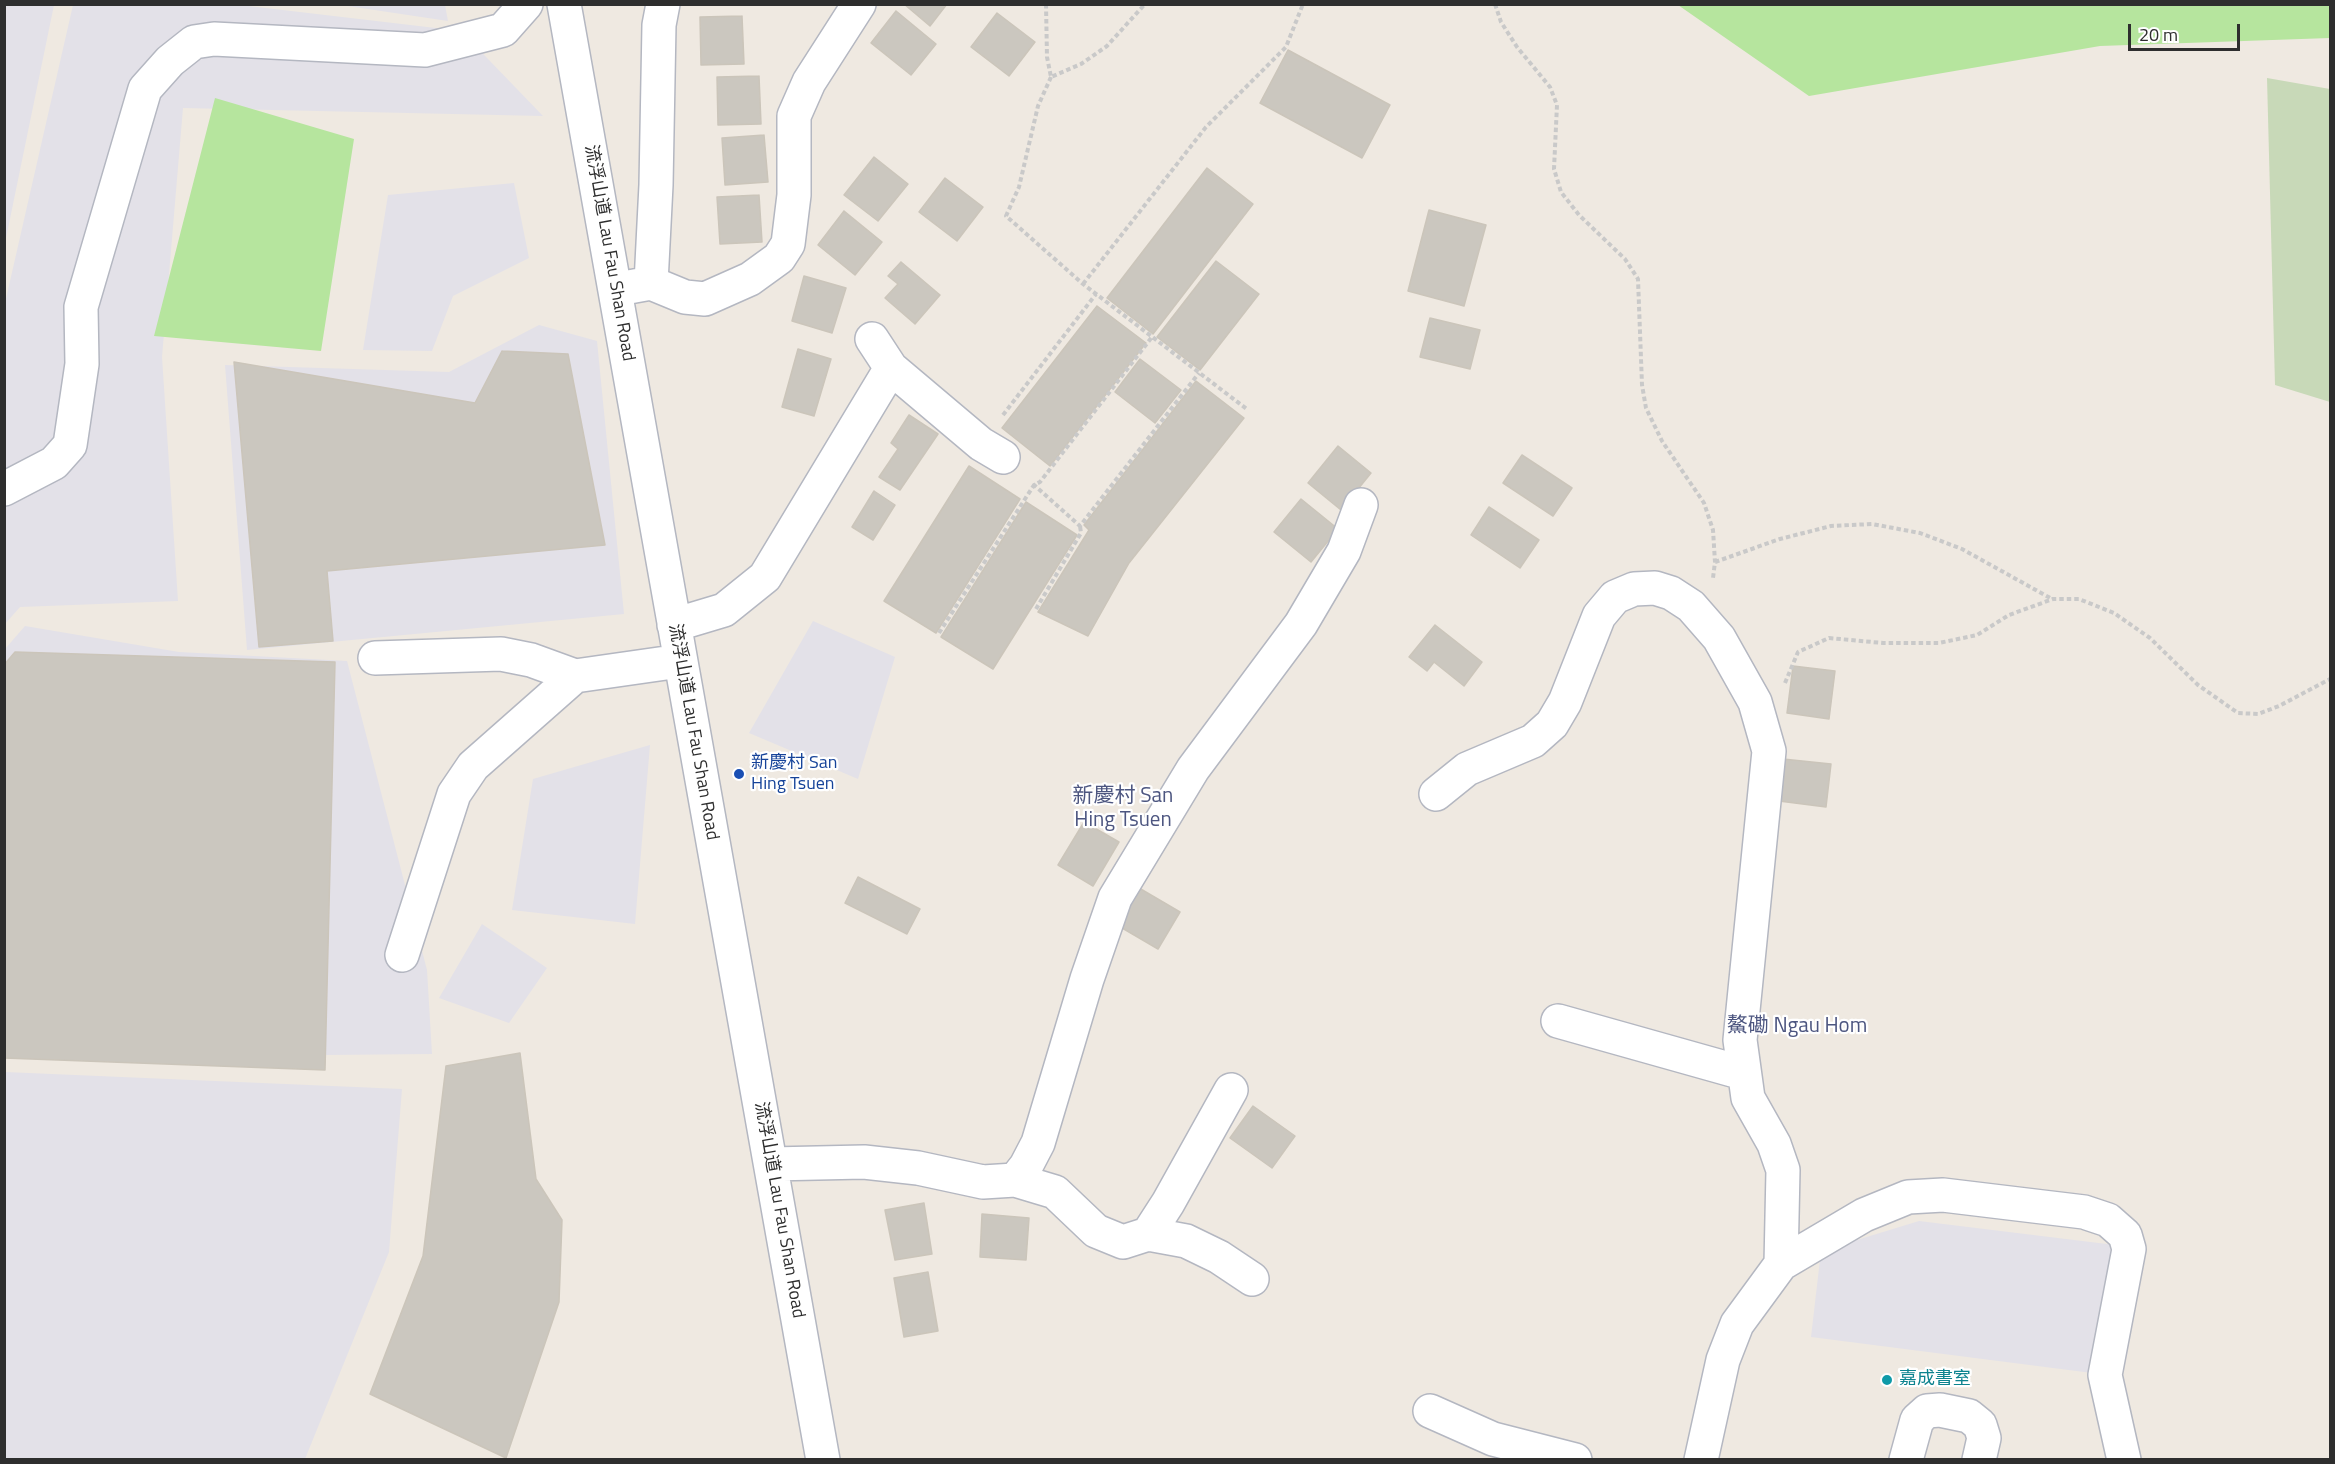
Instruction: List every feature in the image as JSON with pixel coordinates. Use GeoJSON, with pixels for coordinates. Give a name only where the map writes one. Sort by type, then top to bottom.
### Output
{"type":"FeatureCollection","features":[{"type":"Feature","properties":{"kind":"street"},"geometry":{"type":"LineString","coordinates":[[4,489],[54,463],[70,445],[82,364],[81,307],[145,89],[170,61],[194,42],[214,39],[425,50],[503,30],[526,4]]}},
{"type":"Feature","properties":{"kind":"street","name":"流浮山道 Lau Fau Shan Road"},"geometry":{"type":"LineString","coordinates":[[564,4],[823,1460]]}},
{"type":"Feature","properties":{"kind":"street"},"geometry":{"type":"LineString","coordinates":[[651,283],[657,185],[659,25],[663,4]]}},
{"type":"Feature","properties":{"kind":"street"},"geometry":{"type":"LineString","coordinates":[[615,289],[651,283],[685,297],[705,299],[750,279],[779,258],[788,244],[794,195],[794,116],[809,82],[859,4]]}},
{"type":"Feature","properties":{"kind":"street"},"geometry":{"type":"LineString","coordinates":[[872,339],[891,368],[992,450]]}},
{"type":"Feature","properties":{"kind":"street"},"geometry":{"type":"LineString","coordinates":[[674,625],[724,610],[765,577],[891,368]]}},
{"type":"Feature","properties":{"kind":"street"},"geometry":{"type":"LineString","coordinates":[[1015,1180],[1026,1166],[1038,1143],[1087,979],[1115,898],[1193,769],[1301,624],[1344,550],[1361,505]]}},
{"type":"Feature","properties":{"kind":"street"},"geometry":{"type":"LineString","coordinates":[[1436,794],[1467,769],[1533,741],[1552,724],[1565,702],[1599,616],[1615,597],[1634,589],[1655,588],[1671,593],[1706,620],[1725,648],[1755,702],[1769,751],[1740,1040],[1748,1098],[1774,1144],[1783,1170],[1781,1264]]}},
{"type":"Feature","properties":{"kind":"street"},"geometry":{"type":"LineString","coordinates":[[375,658],[501,654],[531,660],[575,676],[681,660]]}},
{"type":"Feature","properties":{"kind":"street"},"geometry":{"type":"LineString","coordinates":[[402,955],[454,794],[472,766],[575,676]]}},
{"type":"Feature","properties":{"kind":"street"},"geometry":{"type":"LineString","coordinates":[[1558,1021],[1743,1073]]}},
{"type":"Feature","properties":{"kind":"street"},"geometry":{"type":"LineString","coordinates":[[1148,1234],[1168,1203],[1231,1090]]}},
{"type":"Feature","properties":{"kind":"street"},"geometry":{"type":"LineString","coordinates":[[771,1164],[864,1162],[918,1168],[983,1182],[1015,1180],[1055,1192],[1096,1231],[1123,1242],[1148,1234],[1186,1242],[1219,1257],[1252,1279]]}},
{"type":"Feature","properties":{"kind":"street"},"geometry":{"type":"LineString","coordinates":[[1701,1460],[1723,1360],[1737,1324],[1781,1264],[1864,1215],[1908,1197],[1943,1195],[2084,1212],[2108,1220],[2125,1234],[2129,1249],[2105,1375],[2124,1460]]}},
{"type":"Feature","properties":{"kind":"street"},"geometry":{"type":"LineString","coordinates":[[1906,1460],[1917,1420],[1928,1411],[1940,1410],[1969,1416],[1980,1425],[1984,1438],[1979,1460]]}},
{"type":"Feature","properties":{"kind":"street"},"geometry":{"type":"LineString","coordinates":[[1430,1411],[1493,1439],[1575,1460]]}},
{"type":"Feature","properties":{"kind":"path"},"geometry":{"type":"LineString","coordinates":[[1046,4],[1047,57],[1051,77],[1038,106],[1019,187],[1006,216],[1083,284],[1248,410]]}},
{"type":"Feature","properties":{"kind":"path"},"geometry":{"type":"LineString","coordinates":[[1051,77],[1081,64],[1107,46],[1145,4]]}},
{"type":"Feature","properties":{"kind":"path"},"geometry":{"type":"LineString","coordinates":[[1083,284],[1206,127],[1286,47],[1303,4]]}},
{"type":"Feature","properties":{"kind":"path"},"geometry":{"type":"LineString","coordinates":[[1495,4],[1511,39],[1550,87],[1557,105],[1554,169],[1561,192],[1579,215],[1625,260],[1638,279],[1642,385],[1646,408],[1662,441],[1704,503],[1713,530],[1716,562],[1706,620]]}},
{"type":"Feature","properties":{"kind":"path"},"geometry":{"type":"LineString","coordinates":[[1036,609],[1081,532],[1080,526],[992,450],[1096,294]]}},
{"type":"Feature","properties":{"kind":"path"},"geometry":{"type":"LineString","coordinates":[[939,633],[1034,485],[1040,482],[1152,337]]}},
{"type":"Feature","properties":{"kind":"path"},"geometry":{"type":"LineString","coordinates":[[1080,526],[1199,373]]}},
{"type":"Feature","properties":{"kind":"path"},"geometry":{"type":"LineString","coordinates":[[1716,562],[1780,539],[1830,526],[1872,524],[1920,533],[1962,549],[2053,599]]}},
{"type":"Feature","properties":{"kind":"path"},"geometry":{"type":"LineString","coordinates":[[1784,688],[1798,652],[1829,638],[1883,643],[1939,643],[1977,635],[2009,615],[2053,599],[2079,599],[2114,614],[2150,638],[2198,684],[2238,713],[2258,714],[2279,706],[2331,679]]}},
{"type":"Feature","properties":{"kind":"shaded area"},"geometry":{"type":"Polygon","coordinates":[[[4,5],[54,5],[5,243],[4,5]]]}},
{"type":"Feature","properties":{"kind":"shaded area"},"geometry":{"type":"Polygon","coordinates":[[[73,5],[240,5],[461,31],[543,116],[183,108],[162,357],[178,601],[20,607],[5,624],[5,303],[73,5]]]}},
{"type":"Feature","properties":{"kind":"shaded area"},"geometry":{"type":"Polygon","coordinates":[[[341,5],[445,5],[448,21],[341,5]]]}},
{"type":"Feature","properties":{"kind":"shaded area"},"geometry":{"type":"Polygon","coordinates":[[[514,183],[529,258],[453,296],[432,351],[363,350],[388,195],[514,183]]]}},
{"type":"Feature","properties":{"kind":"shaded area"},"geometry":{"type":"Polygon","coordinates":[[[539,325],[597,341],[624,614],[247,650],[225,365],[449,372],[539,325]]]}},
{"type":"Feature","properties":{"kind":"shaded area"},"geometry":{"type":"Polygon","coordinates":[[[813,621],[895,657],[858,779],[749,733],[813,621]]]}},
{"type":"Feature","properties":{"kind":"shaded area"},"geometry":{"type":"Polygon","coordinates":[[[25,626],[179,652],[347,661],[427,970],[432,1054],[5,1058],[5,649],[25,626]]]}},
{"type":"Feature","properties":{"kind":"shaded area"},"geometry":{"type":"Polygon","coordinates":[[[650,745],[635,924],[512,910],[533,779],[650,745]]]}},
{"type":"Feature","properties":{"kind":"shaded area"},"geometry":{"type":"Polygon","coordinates":[[[482,924],[547,968],[509,1023],[439,998],[482,924]]]}},
{"type":"Feature","properties":{"kind":"shaded area"},"geometry":{"type":"Polygon","coordinates":[[[5,1072],[402,1089],[389,1252],[305,1459],[5,1459],[5,1072]]]}},
{"type":"Feature","properties":{"kind":"shaded area"},"geometry":{"type":"Polygon","coordinates":[[[1919,1221],[2115,1245],[2092,1373],[1811,1337],[1821,1251],[1919,1221]]]}},
{"type":"Feature","properties":{"kind":"green space"},"geometry":{"type":"Polygon","coordinates":[[[1678,5],[2330,5],[2330,38],[2100,46],[1809,96],[1678,5]]]}},
{"type":"Feature","properties":{"kind":"green space"},"geometry":{"type":"Polygon","coordinates":[[[2267,78],[2330,89],[2330,402],[2275,385],[2267,78]]]}},
{"type":"Feature","properties":{"kind":"green space"},"geometry":{"type":"Polygon","coordinates":[[[215,98],[354,139],[321,351],[154,336],[215,98]]]}},
{"type":"Feature","properties":{"kind":"building"},"geometry":{"type":"Polygon","coordinates":[[[904,4],[947,4],[930,26],[904,4]]]}},
{"type":"Feature","properties":{"kind":"building"},"geometry":{"type":"Polygon","coordinates":[[[896,11],[936,44],[911,75],[871,43],[896,11]]]}},
{"type":"Feature","properties":{"kind":"building"},"geometry":{"type":"Polygon","coordinates":[[[997,13],[1035,42],[1009,76],[971,47],[997,13]]]}},
{"type":"Feature","properties":{"kind":"building"},"geometry":{"type":"Polygon","coordinates":[[[742,16],[744,64],[701,65],[700,17],[742,16]]]}},
{"type":"Feature","properties":{"kind":"building"},"geometry":{"type":"Polygon","coordinates":[[[1288,50],[1390,105],[1362,158],[1260,103],[1288,50]]]}},
{"type":"Feature","properties":{"kind":"building"},"geometry":{"type":"Polygon","coordinates":[[[759,76],[761,124],[718,125],[717,77],[759,76]]]}},
{"type":"Feature","properties":{"kind":"building"},"geometry":{"type":"Polygon","coordinates":[[[764,135],[768,182],[725,185],[722,138],[764,135]]]}},
{"type":"Feature","properties":{"kind":"building"},"geometry":{"type":"Polygon","coordinates":[[[874,157],[908,184],[878,221],[844,195],[874,157]]]}},
{"type":"Feature","properties":{"kind":"building"},"geometry":{"type":"Polygon","coordinates":[[[1207,168],[1253,204],[1153,334],[1107,298],[1207,168]]]}},
{"type":"Feature","properties":{"kind":"building"},"geometry":{"type":"Polygon","coordinates":[[[945,178],[983,207],[957,241],[919,212],[945,178]]]}},
{"type":"Feature","properties":{"kind":"building"},"geometry":{"type":"Polygon","coordinates":[[[759,195],[762,242],[720,244],[717,197],[759,195]]]}},
{"type":"Feature","properties":{"kind":"building"},"geometry":{"type":"Polygon","coordinates":[[[1429,210],[1486,225],[1464,306],[1408,291],[1429,210]]]}},
{"type":"Feature","properties":{"kind":"building"},"geometry":{"type":"Polygon","coordinates":[[[844,211],[882,242],[855,275],[818,245],[844,211]]]}},
{"type":"Feature","properties":{"kind":"building"},"geometry":{"type":"Polygon","coordinates":[[[1216,261],[1259,294],[1200,370],[1157,337],[1216,261]]]}},
{"type":"Feature","properties":{"kind":"building"},"geometry":{"type":"Polygon","coordinates":[[[901,262],[940,295],[915,324],[885,298],[898,284],[888,276],[901,262]]]}},
{"type":"Feature","properties":{"kind":"building"},"geometry":{"type":"Polygon","coordinates":[[[804,276],[846,288],[832,333],[792,321],[804,276]]]}},
{"type":"Feature","properties":{"kind":"building"},"geometry":{"type":"Polygon","coordinates":[[[1097,306],[1146,343],[1050,466],[1002,428],[1097,306]]]}},
{"type":"Feature","properties":{"kind":"building"},"geometry":{"type":"Polygon","coordinates":[[[1430,318],[1480,330],[1470,369],[1420,357],[1430,318]]]}},
{"type":"Feature","properties":{"kind":"building"},"geometry":{"type":"Polygon","coordinates":[[[798,349],[831,359],[814,416],[782,407],[798,349]]]}},
{"type":"Feature","properties":{"kind":"building"},"geometry":{"type":"Polygon","coordinates":[[[502,351],[568,354],[605,545],[327,571],[333,641],[259,647],[234,362],[475,403],[502,351]]]}},
{"type":"Feature","properties":{"kind":"building"},"geometry":{"type":"Polygon","coordinates":[[[1140,359],[1181,390],[1155,423],[1115,392],[1140,359]]]}},
{"type":"Feature","properties":{"kind":"building"},"geometry":{"type":"Polygon","coordinates":[[[1196,381],[1244,418],[1129,563],[1088,636],[1038,612],[1089,530],[1084,525],[1196,381]]]}},
{"type":"Feature","properties":{"kind":"building"},"geometry":{"type":"Polygon","coordinates":[[[909,415],[938,434],[900,490],[879,477],[898,449],[891,443],[909,415]]]}},
{"type":"Feature","properties":{"kind":"building"},"geometry":{"type":"Polygon","coordinates":[[[1338,446],[1371,473],[1341,510],[1308,483],[1338,446]]]}},
{"type":"Feature","properties":{"kind":"building"},"geometry":{"type":"Polygon","coordinates":[[[1522,455],[1572,488],[1553,516],[1503,483],[1522,455]]]}},
{"type":"Feature","properties":{"kind":"building"},"geometry":{"type":"Polygon","coordinates":[[[969,466],[1020,499],[936,633],[884,601],[969,466]]]}},
{"type":"Feature","properties":{"kind":"building"},"geometry":{"type":"Polygon","coordinates":[[[874,491],[895,505],[873,540],[852,527],[874,491]]]}},
{"type":"Feature","properties":{"kind":"building"},"geometry":{"type":"Polygon","coordinates":[[[1301,499],[1338,529],[1311,562],[1274,532],[1301,499]]]}},
{"type":"Feature","properties":{"kind":"building"},"geometry":{"type":"Polygon","coordinates":[[[1026,502],[1077,535],[993,669],[941,637],[1026,502]]]}},
{"type":"Feature","properties":{"kind":"building"},"geometry":{"type":"Polygon","coordinates":[[[1489,507],[1539,540],[1520,568],[1471,535],[1489,507]]]}},
{"type":"Feature","properties":{"kind":"building"},"geometry":{"type":"Polygon","coordinates":[[[1435,625],[1482,662],[1464,686],[1434,662],[1427,671],[1409,657],[1435,625]]]}},
{"type":"Feature","properties":{"kind":"building"},"geometry":{"type":"Polygon","coordinates":[[[15,652],[335,662],[325,1070],[4,1058],[4,665],[15,652]]]}},
{"type":"Feature","properties":{"kind":"building"},"geometry":{"type":"Polygon","coordinates":[[[1793,666],[1835,671],[1829,719],[1787,713],[1793,666]]]}},
{"type":"Feature","properties":{"kind":"building"},"geometry":{"type":"Polygon","coordinates":[[[1783,759],[1831,764],[1826,807],[1779,801],[1783,759]]]}},
{"type":"Feature","properties":{"kind":"building"},"geometry":{"type":"Polygon","coordinates":[[[1084,822],[1119,842],[1093,886],[1058,865],[1084,822]]]}},
{"type":"Feature","properties":{"kind":"building"},"geometry":{"type":"Polygon","coordinates":[[[858,877],[920,909],[907,934],[845,903],[858,877]]]}},
{"type":"Feature","properties":{"kind":"building"},"geometry":{"type":"Polygon","coordinates":[[[1139,888],[1180,912],[1158,949],[1117,925],[1139,888]]]}},
{"type":"Feature","properties":{"kind":"building"},"geometry":{"type":"Polygon","coordinates":[[[520,1053],[536,1179],[562,1220],[559,1302],[506,1458],[370,1394],[423,1256],[446,1066],[520,1053]]]}},
{"type":"Feature","properties":{"kind":"building"},"geometry":{"type":"Polygon","coordinates":[[[1253,1106],[1295,1136],[1272,1168],[1230,1138],[1253,1106]]]}},
{"type":"Feature","properties":{"kind":"building"},"geometry":{"type":"Polygon","coordinates":[[[924,1203],[932,1254],[895,1260],[885,1210],[924,1203]]]}},
{"type":"Feature","properties":{"kind":"building"},"geometry":{"type":"Polygon","coordinates":[[[982,1214],[1029,1218],[1026,1260],[980,1257],[982,1214]]]}},
{"type":"Feature","properties":{"kind":"building"},"geometry":{"type":"Polygon","coordinates":[[[928,1272],[938,1331],[904,1337],[894,1278],[928,1272]]]}},
{"type":"Feature","properties":{"kind":"place","name":"新慶村 San Hing Tsuen"},"geometry":{"type":"Point","coordinates":[739,774]}},
{"type":"Feature","properties":{"kind":"place","name":"嘉成書室"},"geometry":{"type":"Point","coordinates":[1887,1380]}},
{"type":"Feature","properties":{"kind":"district","name":"新慶村 San Hing Tsuen"},"geometry":{"type":"Point","coordinates":[1123,809]}},
{"type":"Feature","properties":{"kind":"district","name":"鰲磡 Ngau Hom"},"geometry":{"type":"Point","coordinates":[1797,1027]}}]}
